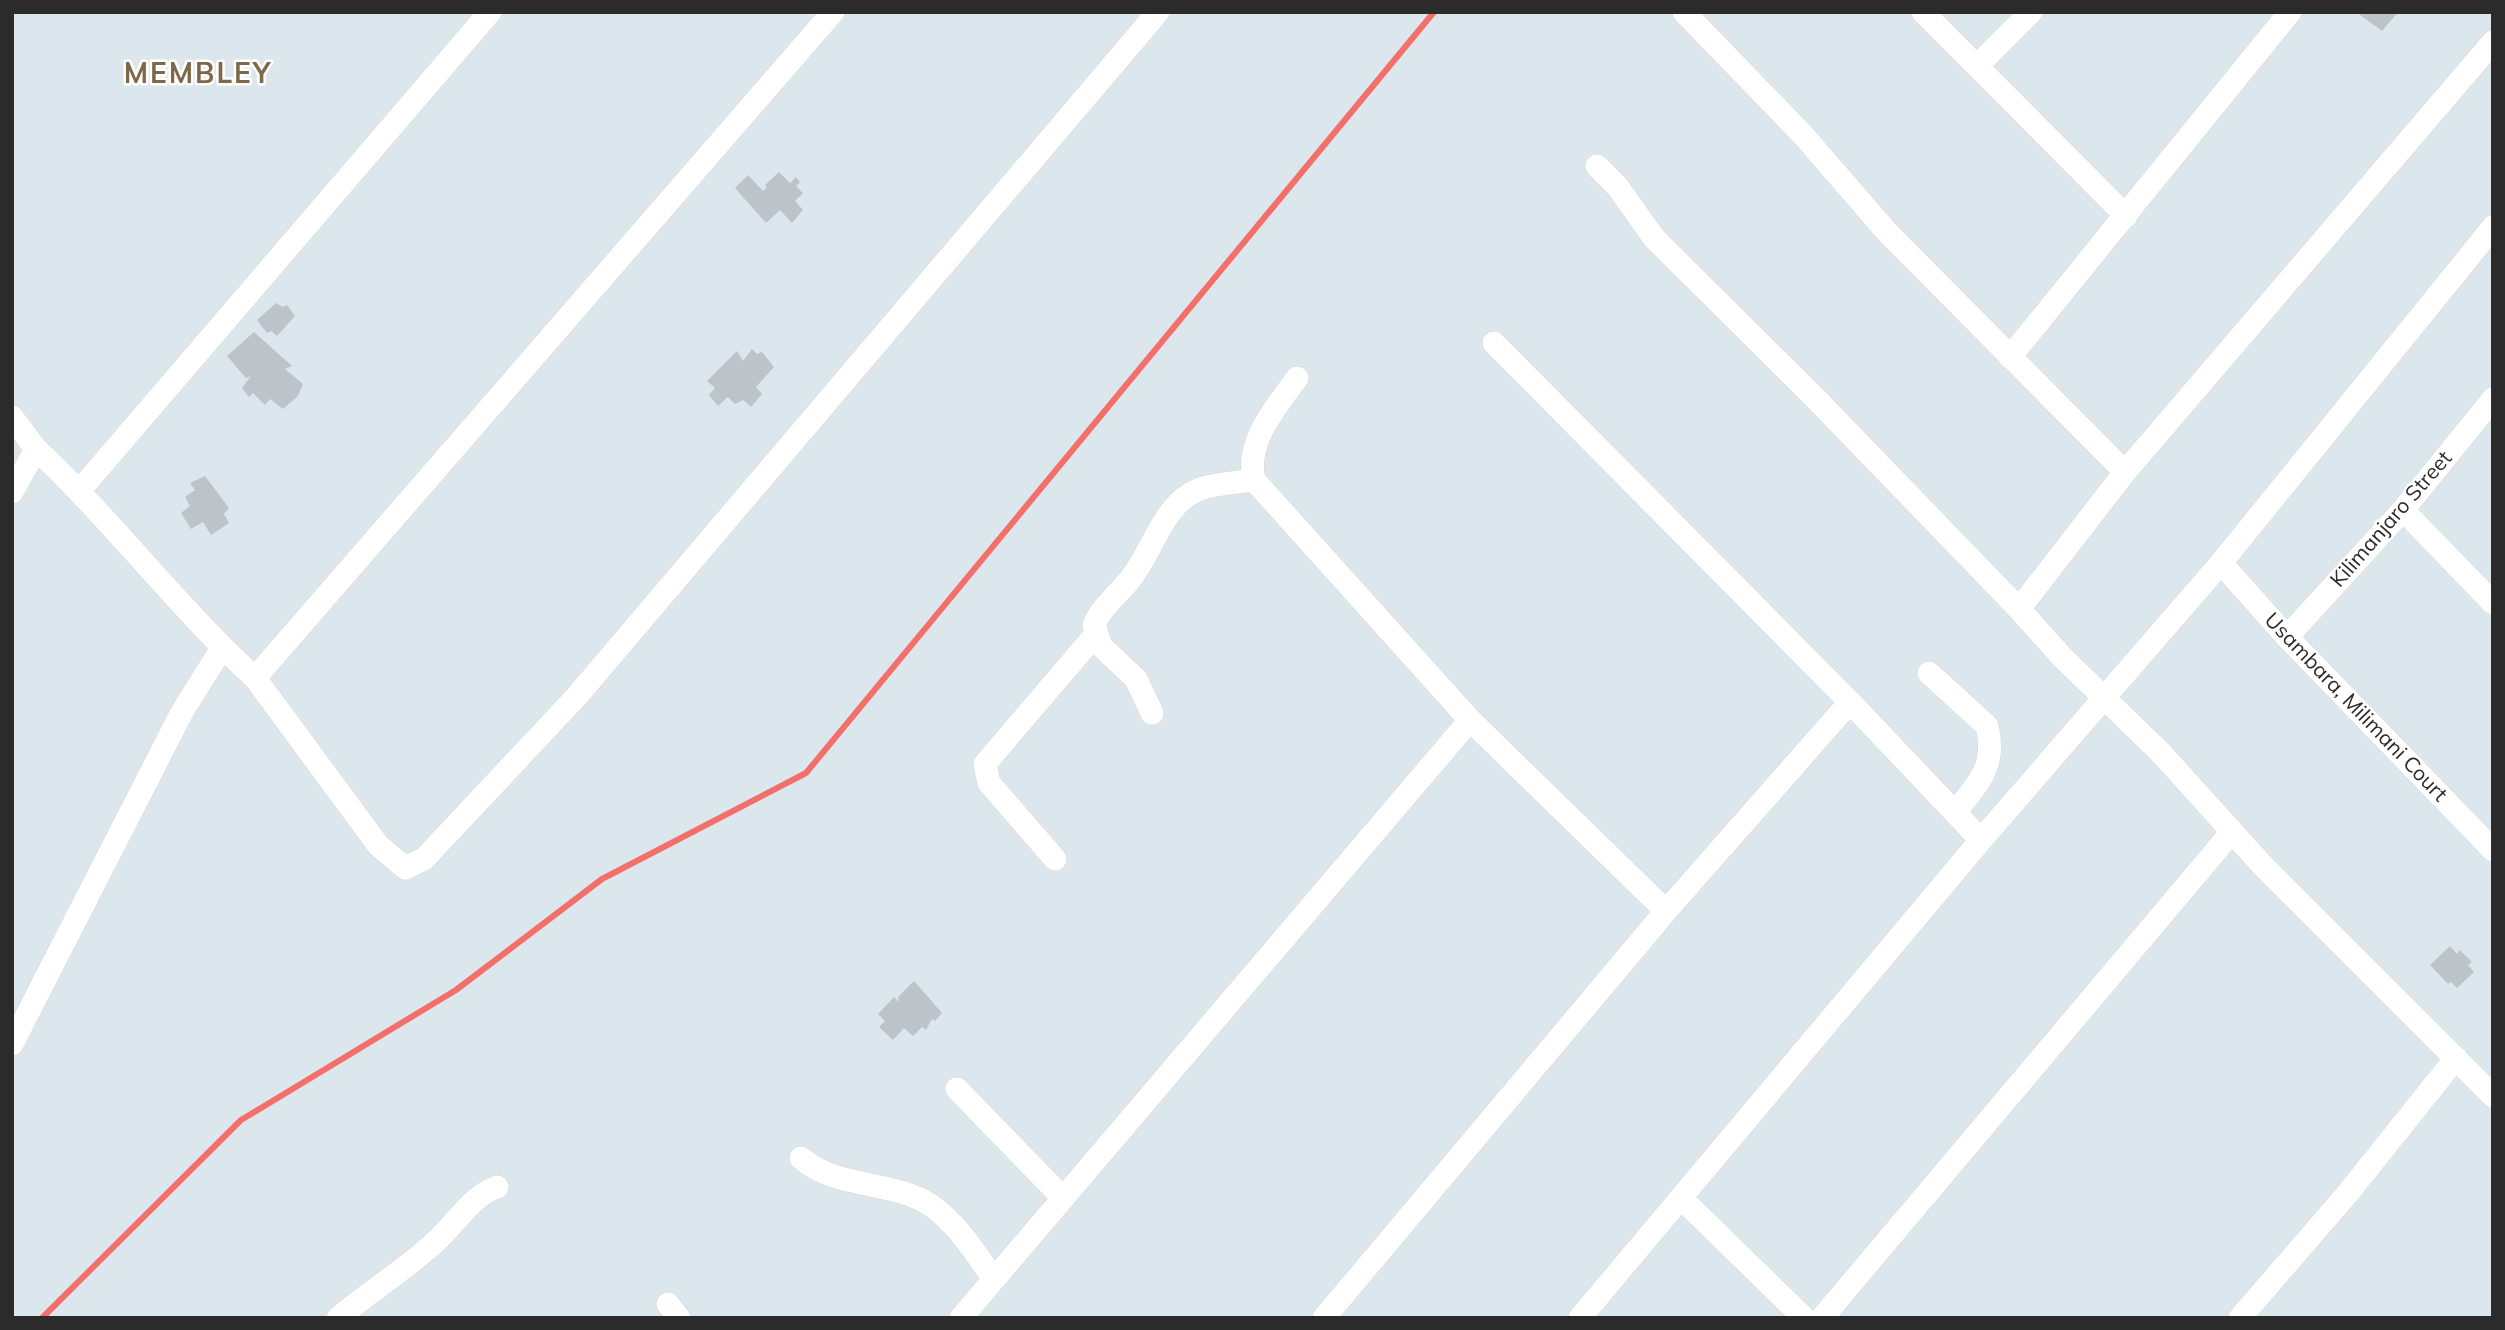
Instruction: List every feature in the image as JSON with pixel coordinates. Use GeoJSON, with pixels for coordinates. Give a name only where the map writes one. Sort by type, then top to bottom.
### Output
{"type":"FeatureCollection","features":[{"type":"Feature","properties":{"kind":"street"},"geometry":{"type":"LineString","coordinates":[[80,490],[490,12]]}},
{"type":"Feature","properties":{"kind":"street"},"geometry":{"type":"LineString","coordinates":[[255,678],[832,12]]}},
{"type":"Feature","properties":{"kind":"street"},"geometry":{"type":"LineString","coordinates":[[12,417],[36,449],[80,490],[222,648],[255,678],[385,853],[405,868],[424,859],[577,696],[1158,12]]}},
{"type":"Feature","properties":{"kind":"street"},"geometry":{"type":"LineString","coordinates":[[1684,12],[1803,135],[1887,232],[2125,471]]}},
{"type":"Feature","properties":{"kind":"street"},"geometry":{"type":"LineString","coordinates":[[1923,12],[2126,216]]}},
{"type":"Feature","properties":{"kind":"street"},"geometry":{"type":"LineString","coordinates":[[1977,66],[2031,12]]}},
{"type":"Feature","properties":{"kind":"street"},"geometry":{"type":"LineString","coordinates":[[2010,357],[2290,12]]}},
{"type":"Feature","properties":{"kind":"street"},"geometry":{"type":"LineString","coordinates":[[2019,609],[2125,471],[2493,42]]}},
{"type":"Feature","properties":{"kind":"street"},"geometry":{"type":"LineString","coordinates":[[1597,166],[1617,186],[1654,238],[1817,400],[2062,657],[2160,752],[2231,833],[2493,1096]]}},
{"type":"Feature","properties":{"kind":"street"},"geometry":{"type":"LineString","coordinates":[[1580,1318],[1981,840],[2221,563],[2493,227]]}},
{"type":"Feature","properties":{"kind":"street"},"geometry":{"type":"LineString","coordinates":[[1494,343],[1850,702],[1981,840]]}},
{"type":"Feature","properties":{"kind":"street"},"geometry":{"type":"LineString","coordinates":[[1297,378],[1275,408],[1252,452],[1254,480],[1470,720],[1667,911]]}},
{"type":"Feature","properties":{"kind":"street","name":"Kilimanjaro Street"},"geometry":{"type":"LineString","coordinates":[[2287,636],[2403,510],[2493,399]]}},
{"type":"Feature","properties":{"kind":"street"},"geometry":{"type":"LineString","coordinates":[[12,492],[36,449]]}},
{"type":"Feature","properties":{"kind":"street"},"geometry":{"type":"LineString","coordinates":[[1055,859],[989,783],[985,764],[1095,635],[1098,615],[1136,572],[1165,520],[1183,498],[1214,486],[1254,480]]}},
{"type":"Feature","properties":{"kind":"street"},"geometry":{"type":"LineString","coordinates":[[2403,510],[2493,603]]}},
{"type":"Feature","properties":{"kind":"street","name":"Usambara, Milimani Court"},"geometry":{"type":"LineString","coordinates":[[2221,563],[2287,636],[2493,850]]}},
{"type":"Feature","properties":{"kind":"street"},"geometry":{"type":"LineString","coordinates":[[1095,635],[1101,646],[1136,679],[1152,713]]}},
{"type":"Feature","properties":{"kind":"street"},"geometry":{"type":"LineString","coordinates":[[12,1044],[182,712],[222,648]]}},
{"type":"Feature","properties":{"kind":"street"},"geometry":{"type":"LineString","coordinates":[[1929,673],[1987,726],[1990,738],[1991,752],[1986,770],[1955,813]]}},
{"type":"Feature","properties":{"kind":"street"},"geometry":{"type":"LineString","coordinates":[[1324,1318],[1667,911],[1850,702]]}},
{"type":"Feature","properties":{"kind":"street"},"geometry":{"type":"LineString","coordinates":[[961,1318],[1470,720]]}},
{"type":"Feature","properties":{"kind":"street"},"geometry":{"type":"LineString","coordinates":[[1822,1318],[2231,833]]}},
{"type":"Feature","properties":{"kind":"street"},"geometry":{"type":"LineString","coordinates":[[2240,1318],[2348,1193],[2456,1058]]}},
{"type":"Feature","properties":{"kind":"street"},"geometry":{"type":"LineString","coordinates":[[957,1089],[1063,1198]]}},
{"type":"Feature","properties":{"kind":"street"},"geometry":{"type":"LineString","coordinates":[[801,1158],[829,1176],[923,1200],[958,1230],[994,1279]]}},
{"type":"Feature","properties":{"kind":"street"},"geometry":{"type":"LineString","coordinates":[[338,1318],[387,1277],[417,1257],[475,1201],[497,1187]]}},
{"type":"Feature","properties":{"kind":"street"},"geometry":{"type":"LineString","coordinates":[[1681,1198],[1804,1318]]}},
{"type":"Feature","properties":{"kind":"building"},"geometry":{"type":"Polygon","coordinates":[[[2356,12],[2398,12],[2382,31],[2356,12]]]}},
{"type":"Feature","properties":{"kind":"building"},"geometry":{"type":"Polygon","coordinates":[[[779,172],[790,183],[796,177],[800,182],[796,186],[803,193],[795,201],[803,210],[792,223],[780,210],[766,223],[735,188],[748,175],[763,191],[767,187],[765,185],[779,172]]]}},
{"type":"Feature","properties":{"kind":"building"},"geometry":{"type":"Polygon","coordinates":[[[276,303],[283,307],[287,305],[295,316],[277,336],[271,331],[267,333],[257,320],[276,303]]]}},
{"type":"Feature","properties":{"kind":"building"},"geometry":{"type":"Polygon","coordinates":[[[254,332],[292,366],[285,369],[303,384],[298,396],[283,409],[270,399],[265,405],[253,393],[249,397],[242,388],[251,376],[246,378],[227,356],[254,332]]]}},
{"type":"Feature","properties":{"kind":"building"},"geometry":{"type":"Polygon","coordinates":[[[752,349],[757,354],[762,352],[774,367],[756,387],[762,394],[751,407],[743,400],[735,404],[728,397],[718,406],[709,395],[715,388],[707,381],[737,351],[743,361],[752,349]]]}},
{"type":"Feature","properties":{"kind":"building"},"geometry":{"type":"Polygon","coordinates":[[[205,476],[229,508],[224,514],[229,523],[211,535],[203,522],[191,529],[181,513],[190,506],[185,497],[195,490],[190,483],[205,476]]]}},
{"type":"Feature","properties":{"kind":"building"},"geometry":{"type":"Polygon","coordinates":[[[2450,946],[2457,954],[2460,950],[2472,962],[2468,965],[2474,972],[2457,988],[2451,982],[2448,984],[2430,965],[2450,946]]]}},
{"type":"Feature","properties":{"kind":"building"},"geometry":{"type":"Polygon","coordinates":[[[914,981],[942,1013],[935,1021],[932,1019],[926,1030],[922,1027],[913,1036],[904,1028],[893,1040],[879,1027],[885,1021],[878,1014],[894,997],[899,1002],[898,997],[914,981]]]}},
{"type":"Feature","properties":{"kind":"waterway"},"geometry":{"type":"LineString","coordinates":[[42,1318],[241,1120],[456,990],[602,879],[806,773],[1434,12]]}},
{"type":"Feature","properties":{"kind":"district","name":"MEMBLEY"},"geometry":{"type":"Point","coordinates":[198,73]}}]}
